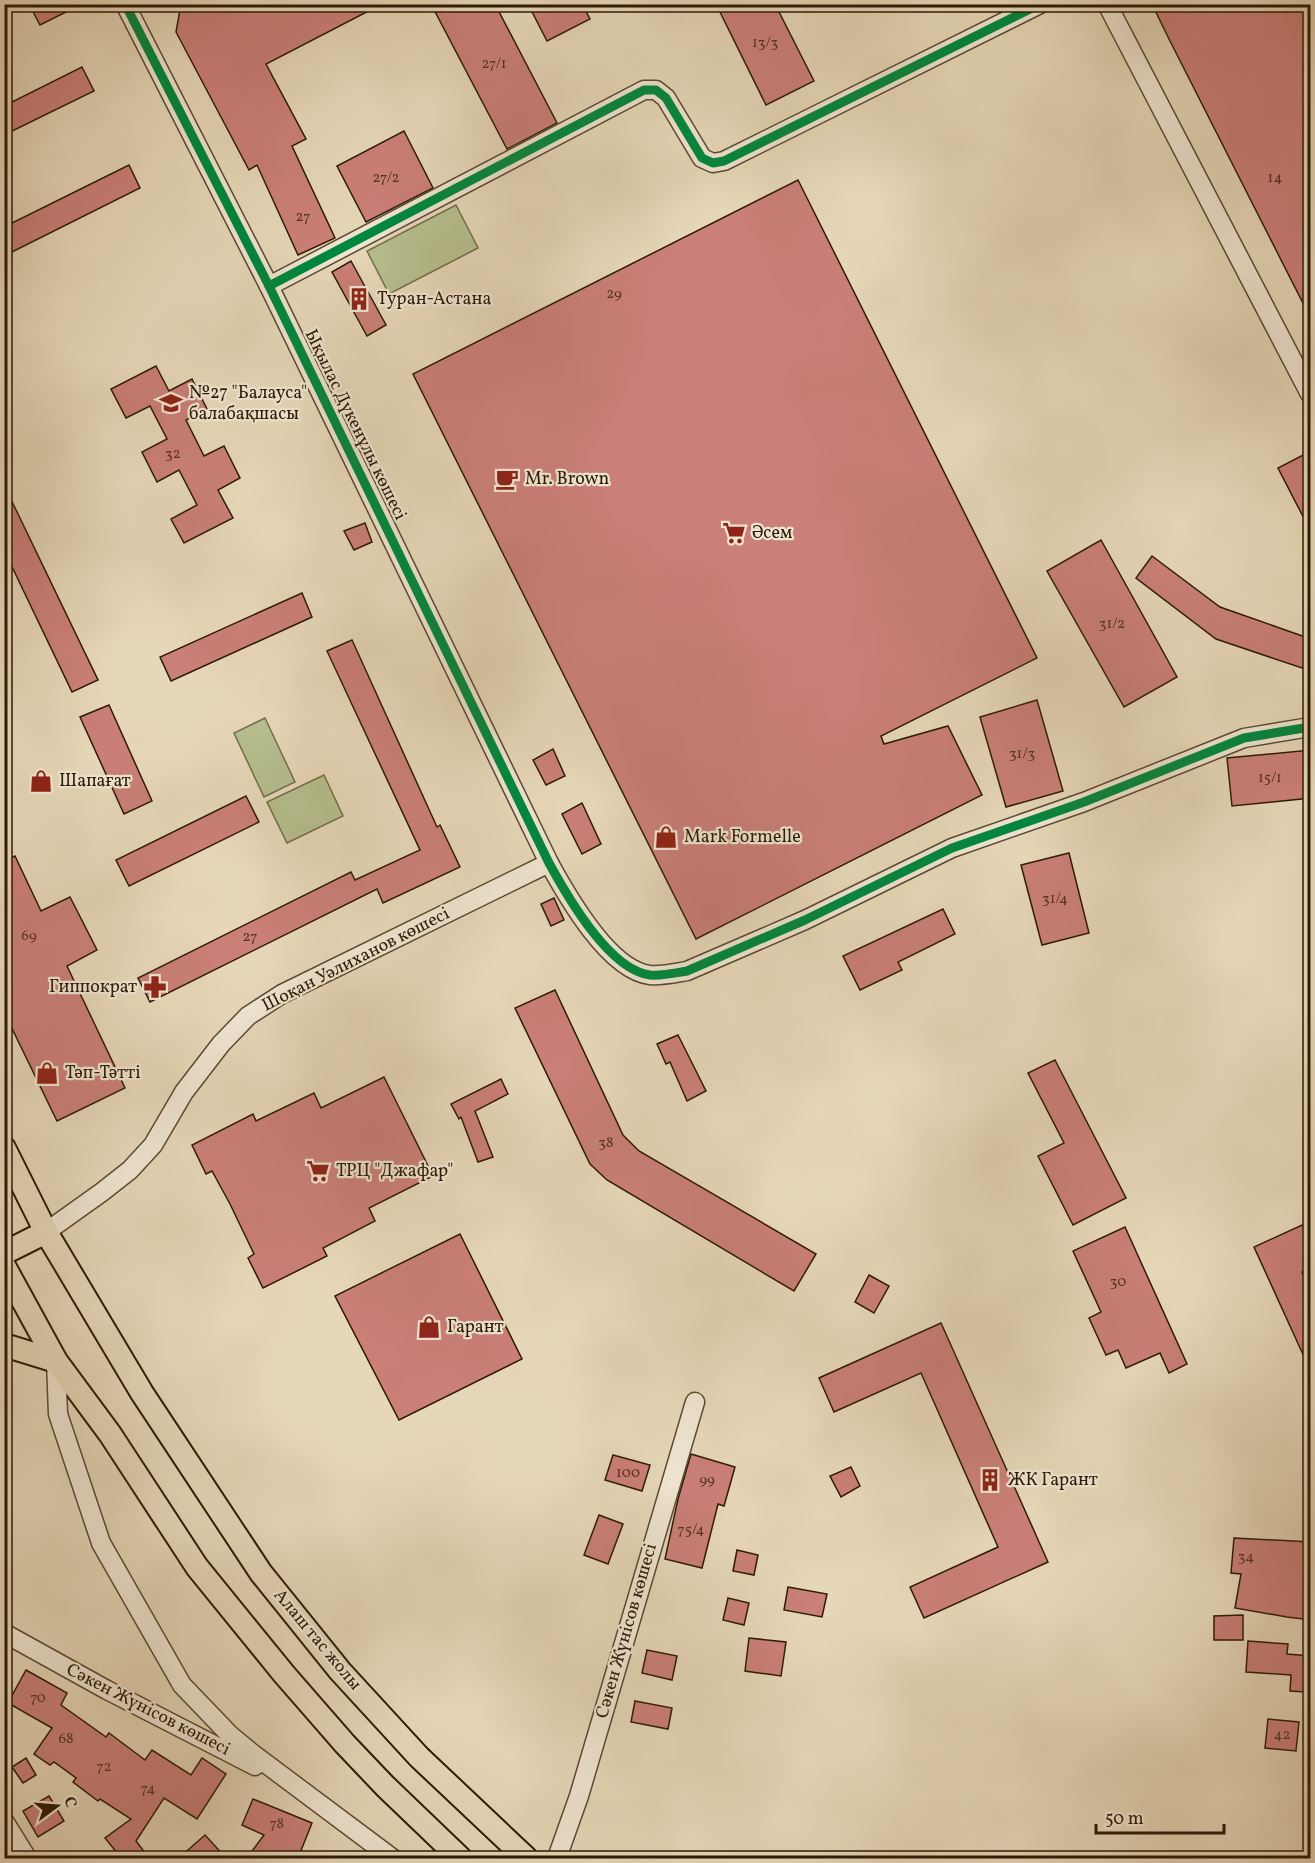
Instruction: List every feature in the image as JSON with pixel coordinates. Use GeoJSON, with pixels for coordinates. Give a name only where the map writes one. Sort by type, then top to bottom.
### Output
{"type":"FeatureCollection","features":[{"type":"Feature","properties":{"kind":"main road","name":"Алаш тас жолы"},"geometry":{"type":"LineString","coordinates":[[4,1148],[46,1232],[142,1393],[261,1573],[340,1671],[419,1757],[526,1858]]}},
{"type":"Feature","properties":{"kind":"main road","name":"Шоқан Уәлиханов көшесі"},"geometry":{"type":"LineString","coordinates":[[4,1252],[46,1232]]}},
{"type":"Feature","properties":{"kind":"main road"},"geometry":{"type":"LineString","coordinates":[[4,1266],[56,1361],[110,1434],[197,1568],[284,1674],[385,1786],[460,1858]]}},
{"type":"Feature","properties":{"kind":"main road"},"geometry":{"type":"LineString","coordinates":[[4,1345],[56,1361]]}},
{"type":"Feature","properties":{"kind":"street","name":"Ықылас Дүкенұлы көшесі"},"geometry":{"type":"LineString","coordinates":[[125,4],[269,286],[549,863],[584,920],[605,946],[629,967],[648,975],[666,975],[687,971],[805,920],[952,848],[1084,802],[1244,738],[1311,727]]}},
{"type":"Feature","properties":{"kind":"street"},"geometry":{"type":"LineString","coordinates":[[269,286],[644,90],[656,90],[666,98],[702,158],[713,163],[724,161],[1040,4]]}},
{"type":"Feature","properties":{"kind":"street"},"geometry":{"type":"LineString","coordinates":[[1107,4],[1311,394]]}},
{"type":"Feature","properties":{"kind":"street","name":"Шоқан Уәлиханов көшесі"},"geometry":{"type":"LineString","coordinates":[[46,1232],[130,1170],[153,1145],[184,1092],[221,1044],[248,1016],[282,994],[549,863]]}},
{"type":"Feature","properties":{"kind":"street"},"geometry":{"type":"LineString","coordinates":[[56,1361],[58,1414],[101,1543],[182,1685],[230,1735],[392,1858]]}},
{"type":"Feature","properties":{"kind":"street","name":"Сәкен Жүнісов көшесі"},"geometry":{"type":"LineString","coordinates":[[557,1858],[579,1796],[695,1402]]}},
{"type":"Feature","properties":{"kind":"street","name":"Сәкен Жүнісов көшесі"},"geometry":{"type":"LineString","coordinates":[[4,1633],[107,1690],[292,1784]]}},
{"type":"Feature","properties":{"kind":"street"},"geometry":{"type":"LineString","coordinates":[[4,1821],[27,1858]]}},
{"type":"Feature","properties":{"kind":"green space"},"geometry":{"type":"Polygon","coordinates":[[[456,205],[478,248],[389,294],[367,251],[456,205]]]}},
{"type":"Feature","properties":{"kind":"green space"},"geometry":{"type":"Polygon","coordinates":[[[265,718],[295,782],[264,797],[234,733],[265,718]]]}},
{"type":"Feature","properties":{"kind":"green space"},"geometry":{"type":"Polygon","coordinates":[[[324,775],[343,816],[287,843],[267,802],[324,775]]]}},
{"type":"Feature","properties":{"kind":"building"},"geometry":{"type":"Polygon","coordinates":[[[29,4],[82,4],[40,25],[29,4]]]}},
{"type":"Feature","properties":{"kind":"building"},"geometry":{"type":"Polygon","coordinates":[[[181,4],[382,4],[266,64],[306,139],[292,146],[335,238],[298,255],[257,165],[249,170],[176,32],[181,4]]]}},
{"type":"Feature","properties":{"kind":"building"},"geometry":{"type":"Polygon","coordinates":[[[431,4],[495,4],[557,123],[507,149],[431,4]]]}},
{"type":"Feature","properties":{"kind":"building"},"geometry":{"type":"Polygon","coordinates":[[[528,4],[582,4],[590,19],[547,41],[528,4]]]}},
{"type":"Feature","properties":{"kind":"building"},"geometry":{"type":"Polygon","coordinates":[[[716,4],[775,4],[814,81],[766,105],[716,4]]]}},
{"type":"Feature","properties":{"kind":"building"},"geometry":{"type":"Polygon","coordinates":[[[1152,4],[1311,4],[1311,319],[1168,37],[1152,4]]]}},
{"type":"Feature","properties":{"kind":"building"},"geometry":{"type":"Polygon","coordinates":[[[82,67],[94,91],[4,135],[4,106],[82,67]]]}},
{"type":"Feature","properties":{"kind":"building"},"geometry":{"type":"Polygon","coordinates":[[[404,131],[433,188],[366,222],[337,166],[404,131]]]}},
{"type":"Feature","properties":{"kind":"building"},"geometry":{"type":"Polygon","coordinates":[[[129,165],[140,188],[4,256],[4,227],[129,165]]]}},
{"type":"Feature","properties":{"kind":"building","name":"Әсем"},"geometry":{"type":"Polygon","coordinates":[[[798,180],[1037,658],[881,736],[884,744],[948,726],[982,795],[696,939],[413,374],[798,180]]]}},
{"type":"Feature","properties":{"kind":"building","name":"Туран-Астана"},"geometry":{"type":"Polygon","coordinates":[[[351,261],[386,325],[367,336],[332,272],[351,261]]]}},
{"type":"Feature","properties":{"kind":"building"},"geometry":{"type":"Polygon","coordinates":[[[156,366],[169,391],[192,379],[207,409],[186,420],[204,456],[224,446],[240,478],[218,490],[233,518],[184,543],[171,519],[197,505],[179,470],[157,482],[142,452],[167,439],[150,406],[126,418],[111,389],[156,366]]]}},
{"type":"Feature","properties":{"kind":"building"},"geometry":{"type":"Polygon","coordinates":[[[1307,453],[1311,461],[1311,532],[1278,468],[1307,453]]]}},
{"type":"Feature","properties":{"kind":"building"},"geometry":{"type":"Polygon","coordinates":[[[4,485],[98,680],[72,692],[4,550],[4,485]]]}},
{"type":"Feature","properties":{"kind":"building"},"geometry":{"type":"Polygon","coordinates":[[[365,523],[372,542],[354,550],[344,531],[365,523]]]}},
{"type":"Feature","properties":{"kind":"building"},"geometry":{"type":"Polygon","coordinates":[[[1101,540],[1177,677],[1124,707],[1047,571],[1101,540]]]}},
{"type":"Feature","properties":{"kind":"building"},"geometry":{"type":"Polygon","coordinates":[[[1152,556],[1220,607],[1311,639],[1311,671],[1216,639],[1136,578],[1152,556]]]}},
{"type":"Feature","properties":{"kind":"building"},"geometry":{"type":"Polygon","coordinates":[[[302,593],[312,617],[171,681],[160,657],[302,593]]]}},
{"type":"Feature","properties":{"kind":"building"},"geometry":{"type":"Polygon","coordinates":[[[352,640],[437,827],[440,825],[460,867],[383,903],[377,889],[150,1002],[138,978],[351,872],[355,880],[420,850],[327,651],[352,640]]]}},
{"type":"Feature","properties":{"kind":"building"},"geometry":{"type":"Polygon","coordinates":[[[1037,700],[1063,791],[1006,807],[980,717],[1037,700]]]}},
{"type":"Feature","properties":{"kind":"building"},"geometry":{"type":"Polygon","coordinates":[[[109,705],[152,801],[124,814],[80,717],[109,705]]]}},
{"type":"Feature","properties":{"kind":"building"},"geometry":{"type":"Polygon","coordinates":[[[553,749],[565,776],[546,785],[533,760],[553,749]]]}},
{"type":"Feature","properties":{"kind":"building"},"geometry":{"type":"Polygon","coordinates":[[[1311,750],[1311,798],[1232,806],[1227,758],[1311,750]]]}},
{"type":"Feature","properties":{"kind":"building"},"geometry":{"type":"Polygon","coordinates":[[[246,796],[259,822],[129,886],[116,860],[246,796]]]}},
{"type":"Feature","properties":{"kind":"building"},"geometry":{"type":"Polygon","coordinates":[[[582,803],[601,844],[582,854],[562,814],[582,803]]]}},
{"type":"Feature","properties":{"kind":"building"},"geometry":{"type":"Polygon","coordinates":[[[1069,853],[1089,933],[1042,945],[1021,865],[1069,853]]]}},
{"type":"Feature","properties":{"kind":"building"},"geometry":{"type":"Polygon","coordinates":[[[15,856],[41,911],[70,897],[97,950],[67,966],[125,1088],[57,1121],[4,1012],[4,861],[15,856]]]}},
{"type":"Feature","properties":{"kind":"building"},"geometry":{"type":"Polygon","coordinates":[[[554,898],[564,920],[551,926],[541,904],[554,898]]]}},
{"type":"Feature","properties":{"kind":"building"},"geometry":{"type":"Polygon","coordinates":[[[943,909],[955,934],[898,962],[902,970],[860,990],[843,956],[943,909]]]}},
{"type":"Feature","properties":{"kind":"building"},"geometry":{"type":"Polygon","coordinates":[[[555,990],[623,1135],[639,1151],[816,1254],[794,1291],[607,1180],[590,1164],[515,1008],[555,990]]]}},
{"type":"Feature","properties":{"kind":"building"},"geometry":{"type":"Polygon","coordinates":[[[678,1035],[706,1091],[687,1101],[670,1062],[666,1064],[657,1044],[678,1035]]]}},
{"type":"Feature","properties":{"kind":"building"},"geometry":{"type":"Polygon","coordinates":[[[1055,1060],[1126,1198],[1073,1225],[1038,1156],[1064,1143],[1028,1073],[1055,1060]]]}},
{"type":"Feature","properties":{"kind":"building"},"geometry":{"type":"Polygon","coordinates":[[[384,1077],[433,1176],[369,1208],[375,1221],[323,1248],[327,1256],[263,1288],[248,1258],[254,1254],[230,1204],[212,1171],[206,1174],[192,1145],[253,1114],[256,1121],[314,1093],[321,1108],[384,1077]]]}},
{"type":"Feature","properties":{"kind":"building"},"geometry":{"type":"Polygon","coordinates":[[[501,1079],[508,1094],[475,1111],[493,1157],[478,1162],[461,1117],[459,1119],[451,1104],[501,1079]]]}},
{"type":"Feature","properties":{"kind":"building"},"geometry":{"type":"Polygon","coordinates":[[[1311,1221],[1311,1268],[1302,1272],[1311,1291],[1311,1372],[1254,1247],[1311,1221]]]}},
{"type":"Feature","properties":{"kind":"building"},"geometry":{"type":"Polygon","coordinates":[[[1125,1227],[1187,1364],[1169,1373],[1160,1353],[1126,1368],[1118,1350],[1106,1355],[1089,1318],[1101,1312],[1073,1251],[1125,1227]]]}},
{"type":"Feature","properties":{"kind":"building","name":"Гарант"},"geometry":{"type":"Polygon","coordinates":[[[460,1234],[522,1359],[399,1420],[335,1296],[460,1234]]]}},
{"type":"Feature","properties":{"kind":"building"},"geometry":{"type":"Polygon","coordinates":[[[869,1275],[889,1286],[874,1313],[855,1302],[869,1275]]]}},
{"type":"Feature","properties":{"kind":"building","name":"ЖК Гарант"},"geometry":{"type":"Polygon","coordinates":[[[941,1323],[1048,1562],[924,1618],[910,1587],[998,1547],[921,1373],[834,1412],[819,1378],[941,1323]]]}},
{"type":"Feature","properties":{"kind":"building"},"geometry":{"type":"Polygon","coordinates":[[[691,1454],[735,1467],[724,1506],[718,1504],[702,1568],[665,1559],[678,1499],[691,1454]]]}},
{"type":"Feature","properties":{"kind":"building"},"geometry":{"type":"Polygon","coordinates":[[[613,1455],[650,1465],[642,1491],[605,1480],[613,1455]]]}},
{"type":"Feature","properties":{"kind":"building"},"geometry":{"type":"Polygon","coordinates":[[[851,1467],[860,1486],[841,1497],[830,1476],[851,1467]]]}},
{"type":"Feature","properties":{"kind":"building"},"geometry":{"type":"Polygon","coordinates":[[[599,1515],[623,1524],[608,1564],[584,1555],[599,1515]]]}},
{"type":"Feature","properties":{"kind":"building"},"geometry":{"type":"Polygon","coordinates":[[[1234,1538],[1311,1542],[1311,1620],[1235,1608],[1241,1574],[1231,1573],[1234,1538]]]}},
{"type":"Feature","properties":{"kind":"building"},"geometry":{"type":"Polygon","coordinates":[[[737,1550],[758,1555],[754,1575],[733,1571],[737,1550]]]}},
{"type":"Feature","properties":{"kind":"building"},"geometry":{"type":"Polygon","coordinates":[[[788,1587],[827,1594],[822,1617],[784,1610],[788,1587]]]}},
{"type":"Feature","properties":{"kind":"building"},"geometry":{"type":"Polygon","coordinates":[[[728,1598],[749,1603],[744,1625],[723,1620],[728,1598]]]}},
{"type":"Feature","properties":{"kind":"building"},"geometry":{"type":"Polygon","coordinates":[[[1243,1615],[1243,1640],[1214,1640],[1214,1616],[1243,1615]]]}},
{"type":"Feature","properties":{"kind":"building"},"geometry":{"type":"Polygon","coordinates":[[[749,1638],[786,1642],[781,1676],[745,1671],[749,1638]]]}},
{"type":"Feature","properties":{"kind":"building"},"geometry":{"type":"Polygon","coordinates":[[[1248,1641],[1288,1644],[1287,1654],[1311,1656],[1311,1669],[1306,1669],[1305,1692],[1290,1691],[1291,1675],[1246,1672],[1248,1641]]]}},
{"type":"Feature","properties":{"kind":"building"},"geometry":{"type":"Polygon","coordinates":[[[647,1650],[677,1656],[672,1680],[642,1673],[647,1650]]]}},
{"type":"Feature","properties":{"kind":"building"},"geometry":{"type":"Polygon","coordinates":[[[26,1670],[67,1693],[61,1705],[106,1737],[109,1733],[145,1760],[152,1750],[191,1775],[202,1758],[226,1774],[197,1819],[164,1798],[136,1841],[149,1858],[121,1858],[105,1838],[131,1819],[100,1799],[98,1801],[73,1782],[76,1778],[54,1762],[50,1765],[34,1754],[52,1728],[8,1703],[26,1670]]]}},
{"type":"Feature","properties":{"kind":"building"},"geometry":{"type":"Polygon","coordinates":[[[635,1701],[672,1708],[668,1729],[631,1722],[635,1701]]]}},
{"type":"Feature","properties":{"kind":"building"},"geometry":{"type":"Polygon","coordinates":[[[1268,1719],[1299,1722],[1296,1751],[1265,1748],[1268,1719]]]}},
{"type":"Feature","properties":{"kind":"building"},"geometry":{"type":"Polygon","coordinates":[[[26,1758],[36,1775],[23,1783],[12,1767],[26,1758]]]}},
{"type":"Feature","properties":{"kind":"building"},"geometry":{"type":"Polygon","coordinates":[[[49,1796],[64,1821],[38,1837],[23,1811],[49,1796]]]}},
{"type":"Feature","properties":{"kind":"building"},"geometry":{"type":"Polygon","coordinates":[[[253,1799],[312,1823],[298,1858],[247,1858],[264,1835],[242,1825],[253,1799]]]}},
{"type":"Feature","properties":{"kind":"building"},"geometry":{"type":"Polygon","coordinates":[[[205,1835],[226,1858],[179,1858],[205,1835]]]}},
{"type":"Feature","properties":{"kind":"cycle path"},"geometry":{"type":"LineString","coordinates":[[125,4],[269,286],[549,863],[591,930],[619,960],[635,970],[650,975],[687,971],[805,920],[952,848],[1084,802],[1244,738],[1310,727]]}},
{"type":"Feature","properties":{"kind":"cycle path"},"geometry":{"type":"LineString","coordinates":[[269,286],[644,90],[656,90],[666,98],[702,158],[713,163],[724,161],[1040,4]]}},
{"type":"Feature","properties":{"kind":"place","name":"Туран-Астана"},"geometry":{"type":"Point","coordinates":[359,299]}},
{"type":"Feature","properties":{"kind":"place","name":"№27 \"Балауса\" балабақшасы"},"geometry":{"type":"Point","coordinates":[171,403]}},
{"type":"Feature","properties":{"kind":"place","name":"Mr. Brown"},"geometry":{"type":"Point","coordinates":[507,479]}},
{"type":"Feature","properties":{"kind":"place","name":"Әсем"},"geometry":{"type":"Point","coordinates":[734,533]}},
{"type":"Feature","properties":{"kind":"place","name":"Шапағат"},"geometry":{"type":"Point","coordinates":[41,781]}},
{"type":"Feature","properties":{"kind":"place","name":"Mark Formelle"},"geometry":{"type":"Point","coordinates":[666,837]}},
{"type":"Feature","properties":{"kind":"place","name":"Гиппократ"},"geometry":{"type":"Point","coordinates":[155,987]}},
{"type":"Feature","properties":{"kind":"place","name":"Тәп-Тәтті"},"geometry":{"type":"Point","coordinates":[47,1073]}},
{"type":"Feature","properties":{"kind":"place","name":"ТРЦ \"Джафар\""},"geometry":{"type":"Point","coordinates":[318,1171]}},
{"type":"Feature","properties":{"kind":"place","name":"Гарант"},"geometry":{"type":"Point","coordinates":[429,1327]}},
{"type":"Feature","properties":{"kind":"place","name":"ЖК Гарант"},"geometry":{"type":"Point","coordinates":[990,1480]}}]}
